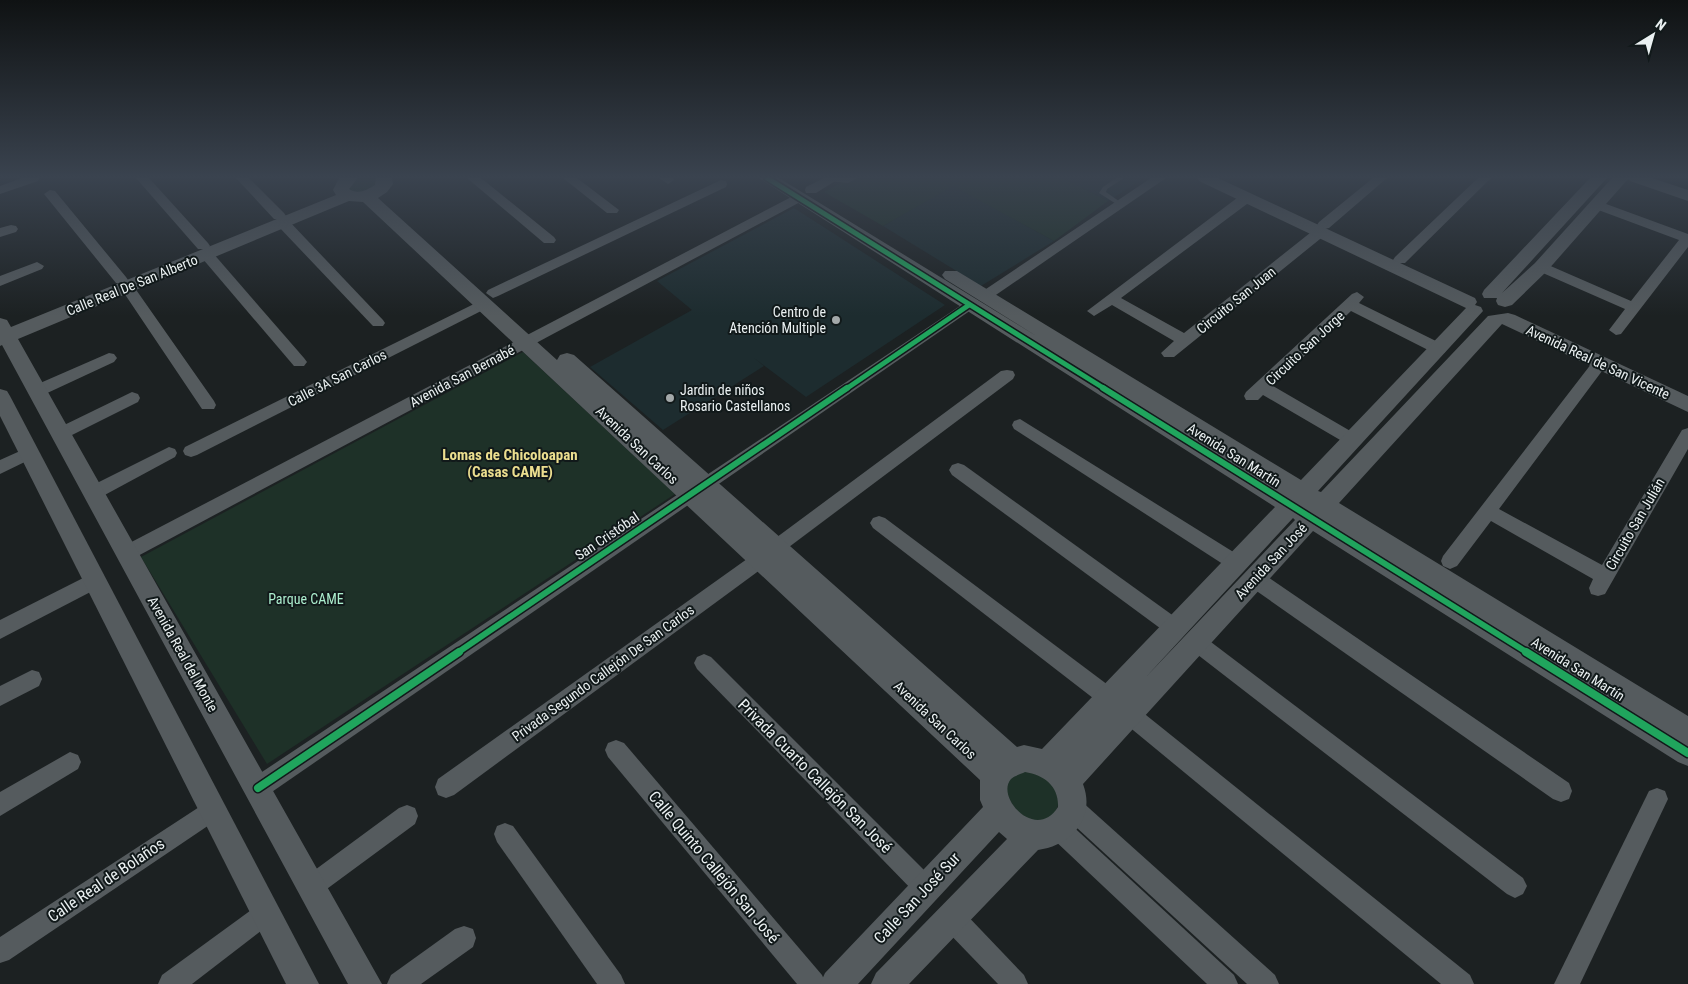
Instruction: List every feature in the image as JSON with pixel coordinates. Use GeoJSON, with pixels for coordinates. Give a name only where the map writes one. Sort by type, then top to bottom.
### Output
{"type":"FeatureCollection","features":[{"type":"Feature","properties":{"kind":"street"},"geometry":{"type":"LineString","coordinates":[[75,224],[124,283],[208,406]]}},
{"type":"Feature","properties":{"kind":"street"},"geometry":{"type":"LineString","coordinates":[[182,224],[299,362]]}},
{"type":"Feature","properties":{"kind":"street","name":"Calle Real De San Alberto"},"geometry":{"type":"LineString","coordinates":[[2,331],[269,224]]}},
{"type":"Feature","properties":{"kind":"street"},"geometry":{"type":"LineString","coordinates":[[286,224],[378,323]]}},
{"type":"Feature","properties":{"kind":"street","name":"Avenida San Carlos"},"geometry":{"type":"LineString","coordinates":[[407,224],[1004,769]]}},
{"type":"Feature","properties":{"kind":"street"},"geometry":{"type":"LineString","coordinates":[[529,224],[549,240]]}},
{"type":"Feature","properties":{"kind":"street","name":"Calle 3A San Carlos"},"geometry":{"type":"LineString","coordinates":[[191,451],[640,224]]}},
{"type":"Feature","properties":{"kind":"street","name":"Avenida San Bernabé"},"geometry":{"type":"LineString","coordinates":[[127,553],[532,339],[738,224]]}},
{"type":"Feature","properties":{"kind":"street","name":"Avenida San Martín"},"geometry":{"type":"LineString","coordinates":[[856,224],[1306,506],[1688,753]]}},
{"type":"Feature","properties":{"kind":"street","name":"San Cristóbal"},"geometry":{"type":"LineString","coordinates":[[258,788],[977,300],[1092,224]]}},
{"type":"Feature","properties":{"kind":"street"},"geometry":{"type":"LineString","coordinates":[[1094,311],[1211,224]]}},
{"type":"Feature","properties":{"kind":"street","name":"Avenida Real de San Vicente"},"geometry":{"type":"LineString","coordinates":[[1311,224],[1400,260],[1600,363],[1688,405]]}},
{"type":"Feature","properties":{"kind":"street","name":"Avenida Real de San Vicente"},"geometry":{"type":"LineString","coordinates":[[1313,224],[1491,307],[1688,392]]}},
{"type":"Feature","properties":{"kind":"street","name":"Circuito San Juan"},"geometry":{"type":"LineString","coordinates":[[1111,298],[1185,340],[1326,224]]}},
{"type":"Feature","properties":{"kind":"street"},"geometry":{"type":"LineString","coordinates":[[1400,260],[1437,224]]}},
{"type":"Feature","properties":{"kind":"street","name":"Avenida San José"},"geometry":{"type":"LineString","coordinates":[[1056,803],[1129,714],[1196,642],[1246,571],[1491,307],[1561,224]]}},
{"type":"Feature","properties":{"kind":"street","name":"Avenida San José"},"geometry":{"type":"LineString","coordinates":[[1306,506],[1353,440],[1439,349],[1541,268],[1581,224]]}},
{"type":"Feature","properties":{"kind":"street"},"geometry":{"type":"LineString","coordinates":[[1616,330],[1688,238],[1650,224]]}},
{"type":"Feature","properties":{"kind":"street"},"geometry":{"type":"LineString","coordinates":[[0,281],[37,266]]}},
{"type":"Feature","properties":{"kind":"street"},"geometry":{"type":"LineString","coordinates":[[1541,268],[1633,307]]}},
{"type":"Feature","properties":{"kind":"street","name":"Circuito San Jorge"},"geometry":{"type":"LineString","coordinates":[[1353,440],[1257,392],[1354,301],[1439,349]]}},
{"type":"Feature","properties":{"kind":"street","name":"Avenida Real del Monte"},"geometry":{"type":"LineString","coordinates":[[2,331],[95,492],[366,984]]}},
{"type":"Feature","properties":{"kind":"street"},"geometry":{"type":"LineString","coordinates":[[1169,353],[1185,340]]}},
{"type":"Feature","properties":{"kind":"street"},"geometry":{"type":"LineString","coordinates":[[37,391],[108,358]]}},
{"type":"Feature","properties":{"kind":"street"},"geometry":{"type":"LineString","coordinates":[[1450,561],[1600,363]]}},
{"type":"Feature","properties":{"kind":"street","name":"Privada Segundo Callejón De San Carlos"},"geometry":{"type":"LineString","coordinates":[[446,787],[768,553],[1007,375]]}},
{"type":"Feature","properties":{"kind":"street"},"geometry":{"type":"LineString","coordinates":[[62,433],[132,398]]}},
{"type":"Feature","properties":{"kind":"street"},"geometry":{"type":"LineString","coordinates":[[1,399],[303,984]]}},
{"type":"Feature","properties":{"kind":"street"},"geometry":{"type":"LineString","coordinates":[[1020,425],[1246,571],[1561,791]]}},
{"type":"Feature","properties":{"kind":"street","name":"Circuito San Julián"},"geometry":{"type":"LineString","coordinates":[[1488,511],[1601,582],[1688,434]]}},
{"type":"Feature","properties":{"kind":"street"},"geometry":{"type":"LineString","coordinates":[[95,492],[168,453]]}},
{"type":"Feature","properties":{"kind":"street"},"geometry":{"type":"LineString","coordinates":[[0,467],[29,454]]}},
{"type":"Feature","properties":{"kind":"street"},"geometry":{"type":"LineString","coordinates":[[958,470],[1175,628]]}},
{"type":"Feature","properties":{"kind":"street","name":"Avenida San Martín"},"geometry":{"type":"LineString","coordinates":[[1306,506],[1688,731]]}},
{"type":"Feature","properties":{"kind":"street"},"geometry":{"type":"LineString","coordinates":[[879,523],[1109,698]]}},
{"type":"Feature","properties":{"kind":"street","name":"Avenida San José"},"geometry":{"type":"LineString","coordinates":[[1056,803],[1109,698],[1175,628],[1246,571]]}},
{"type":"Feature","properties":{"kind":"street"},"geometry":{"type":"LineString","coordinates":[[0,630],[95,580]]}},
{"type":"Feature","properties":{"kind":"street"},"geometry":{"type":"LineString","coordinates":[[1196,642],[1516,886]]}},
{"type":"Feature","properties":{"kind":"street","name":"Privada Cuarto Callejón San José"},"geometry":{"type":"LineString","coordinates":[[704,663],[926,888]]}},
{"type":"Feature","properties":{"kind":"street"},"geometry":{"type":"LineString","coordinates":[[0,697],[32,680]]}},
{"type":"Feature","properties":{"kind":"street"},"geometry":{"type":"LineString","coordinates":[[1129,714],[1461,984]]}},
{"type":"Feature","properties":{"kind":"street","name":"Calle Quinto Callejón San José"},"geometry":{"type":"LineString","coordinates":[[616,750],[813,984]]}},
{"type":"Feature","properties":{"kind":"street"},"geometry":{"type":"LineString","coordinates":[[1056,803],[1019,831],[1007,822],[999,811],[994,800],[993,788],[1004,769],[1036,759],[1056,803],[1225,984]]}},
{"type":"Feature","properties":{"kind":"street"},"geometry":{"type":"LineString","coordinates":[[0,805],[70,762]]}},
{"type":"Feature","properties":{"kind":"street"},"geometry":{"type":"LineString","coordinates":[[1567,984],[1657,799]]}},
{"type":"Feature","properties":{"kind":"street"},"geometry":{"type":"LineString","coordinates":[[887,984],[1056,803]]}},
{"type":"Feature","properties":{"kind":"street"},"geometry":{"type":"LineString","coordinates":[[1056,803],[1266,984]]}},
{"type":"Feature","properties":{"kind":"street","name":"Calle Real de Bolaños"},"geometry":{"type":"LineString","coordinates":[[0,951],[213,809]]}},
{"type":"Feature","properties":{"kind":"street","name":"Calle San José Sur"},"geometry":{"type":"LineString","coordinates":[[836,984],[999,811]]}},
{"type":"Feature","properties":{"kind":"street"},"geometry":{"type":"LineString","coordinates":[[312,886],[407,816]]}},
{"type":"Feature","properties":{"kind":"street"},"geometry":{"type":"LineString","coordinates":[[505,834],[612,984]]}},
{"type":"Feature","properties":{"kind":"street"},"geometry":{"type":"LineString","coordinates":[[171,984],[266,913]]}},
{"type":"Feature","properties":{"kind":"street"},"geometry":{"type":"LineString","coordinates":[[951,917],[1015,984]]}},
{"type":"Feature","properties":{"kind":"street"},"geometry":{"type":"LineString","coordinates":[[400,984],[464,938]]}},
{"type":"Feature","properties":{"kind":"shaded area"},"geometry":{"type":"Polygon","coordinates":[[[764,224],[819,224],[945,305],[806,397],[754,358],[764,366],[663,430],[590,367],[692,310],[657,281],[764,224]]]}},
{"type":"Feature","properties":{"kind":"shaded area"},"geometry":{"type":"Polygon","coordinates":[[[887,224],[1023,224],[1054,241],[981,286],[883,226],[887,224]]]}},
{"type":"Feature","properties":{"kind":"green space"},"geometry":{"type":"Polygon","coordinates":[[[1023,224],[1077,224],[1054,241],[1023,224]]]}},
{"type":"Feature","properties":{"kind":"green space","name":"Parque CAME"},"geometry":{"type":"Polygon","coordinates":[[[523,352],[675,494],[267,764],[141,557],[523,352]]]}},
{"type":"Feature","properties":{"kind":"green space"},"geometry":{"type":"Polygon","coordinates":[[[1032,770],[1055,785],[1058,805],[1046,822],[1020,820],[1004,788],[1014,773],[1032,770]]]}},
{"type":"Feature","properties":{"kind":"cycle path"},"geometry":{"type":"LineString","coordinates":[[841,224],[1688,753]]}},
{"type":"Feature","properties":{"kind":"cycle path"},"geometry":{"type":"LineString","coordinates":[[258,788],[969,305]]}},
{"type":"Feature","properties":{"kind":"place","name":"Centro de Atención Multiple"},"geometry":{"type":"Point","coordinates":[836,320]}},
{"type":"Feature","properties":{"kind":"place","name":"Jardin de niños Rosario Castellanos"},"geometry":{"type":"Point","coordinates":[670,398]}},
{"type":"Feature","properties":{"kind":"district","name":"Lomas de Chicoloapan (Casas CAME)"},"geometry":{"type":"Point","coordinates":[510,464]}}]}
